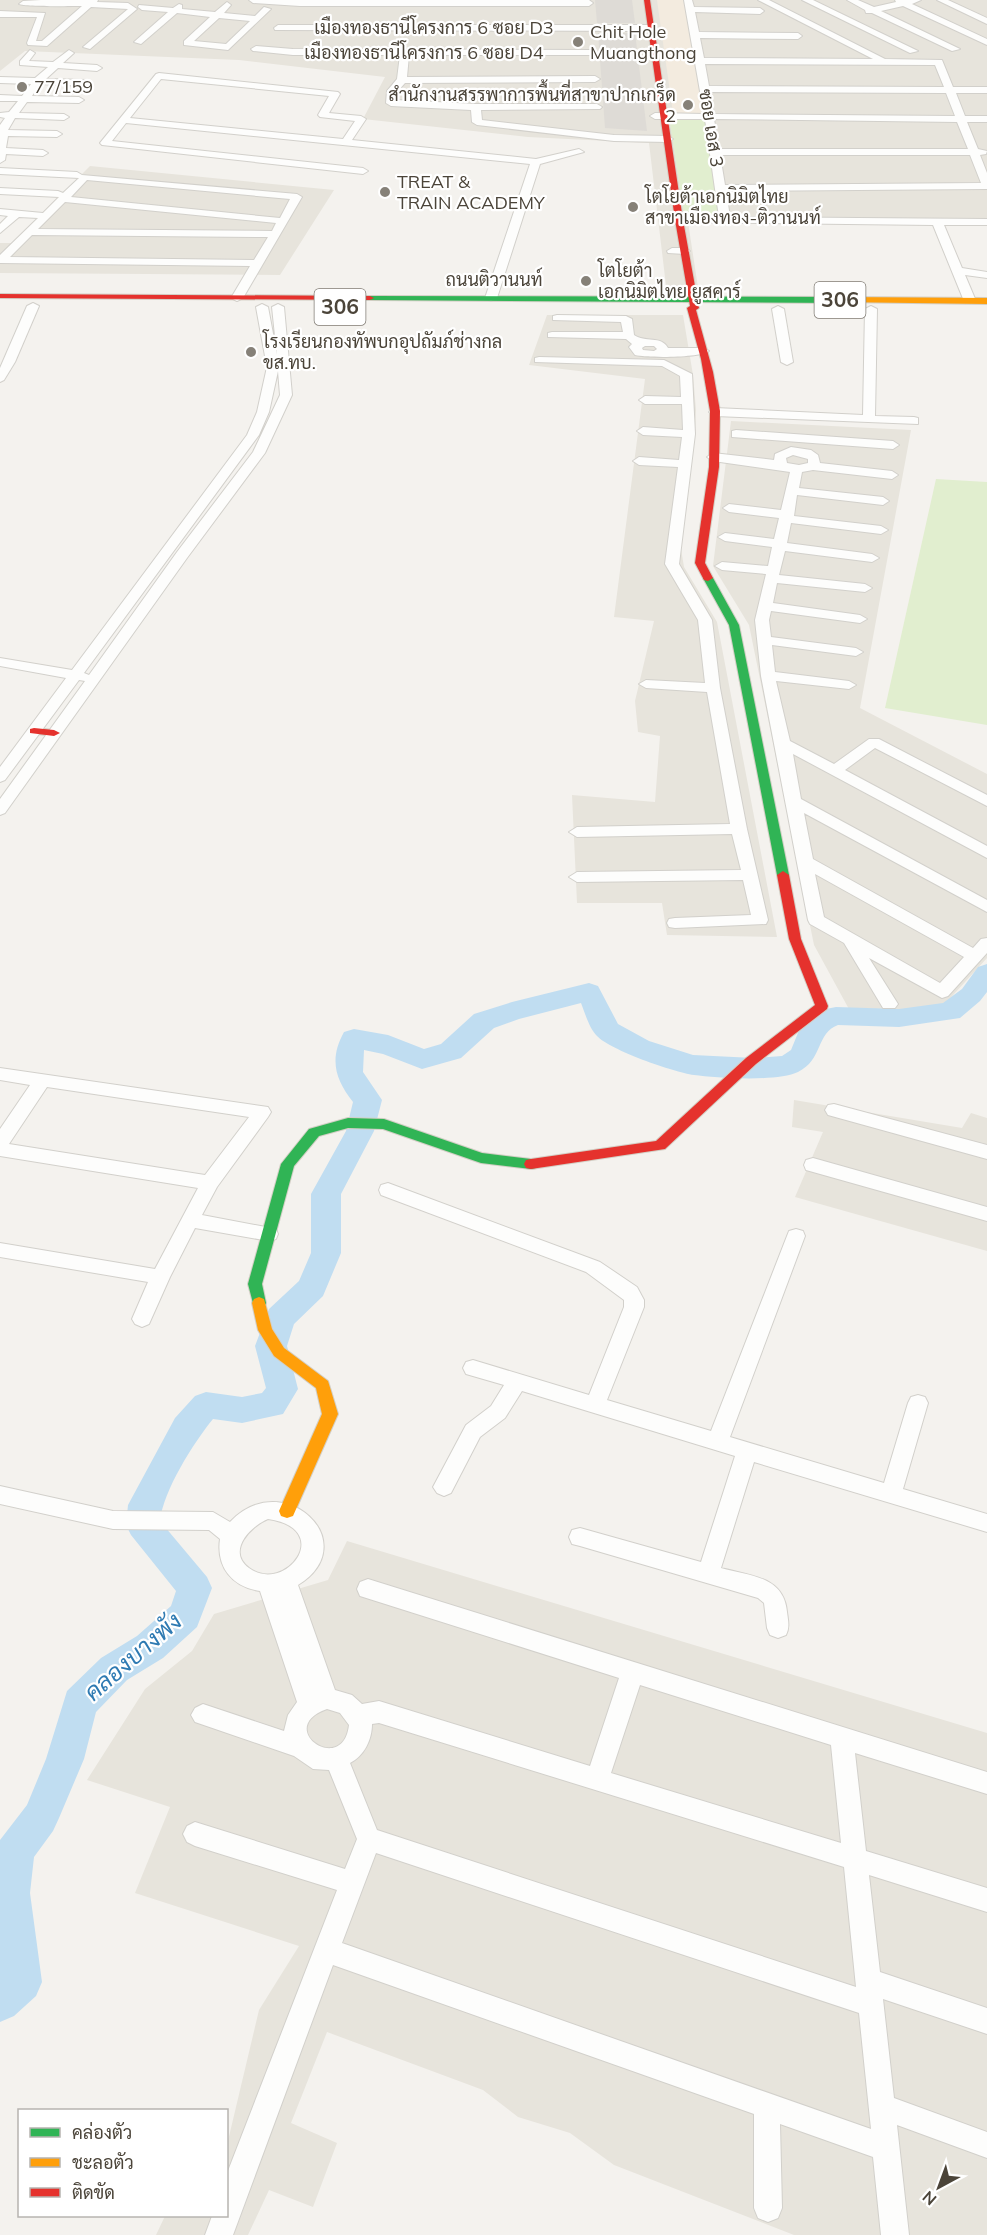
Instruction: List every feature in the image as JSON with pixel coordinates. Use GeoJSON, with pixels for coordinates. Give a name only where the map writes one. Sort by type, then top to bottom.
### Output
{"type":"FeatureCollection","features":[{"type":"Feature","properties":{"kind":"street"},"geometry":{"type":"LineString","coordinates":[[138,42],[176,10],[182,0]]}},
{"type":"Feature","properties":{"kind":"street"},"geometry":{"type":"LineString","coordinates":[[253,0],[300,3],[594,64],[663,139]]}},
{"type":"Feature","properties":{"kind":"street"},"geometry":{"type":"LineString","coordinates":[[287,1511],[330,1414],[323,1385],[279,1352],[265,1330],[255,1284],[288,1164],[314,1132],[348,1123],[384,1124],[481,1158],[531,1164],[660,1145],[746,1065],[822,1006],[795,939],[734,625],[700,563],[714,452],[715,412],[703,348],[688,305],[678,251],[660,116],[638,0]]}},
{"type":"Feature","properties":{"kind":"street"},"geometry":{"type":"LineString","coordinates":[[476,107],[477,122],[594,64],[645,28],[648,0]]}},
{"type":"Feature","properties":{"kind":"street"},"geometry":{"type":"LineString","coordinates":[[762,0],[880,59]]}},
{"type":"Feature","properties":{"kind":"street"},"geometry":{"type":"LineString","coordinates":[[806,0],[913,51]]}},
{"type":"Feature","properties":{"kind":"street"},"geometry":{"type":"LineString","coordinates":[[851,0],[955,49]]}},
{"type":"Feature","properties":{"kind":"street"},"geometry":{"type":"LineString","coordinates":[[810,24],[899,2],[917,0]]}},
{"type":"Feature","properties":{"kind":"street"},"geometry":{"type":"LineString","coordinates":[[941,0],[987,21]]}},
{"type":"Feature","properties":{"kind":"street"},"geometry":{"type":"LineString","coordinates":[[1,10],[49,1],[93,2],[257,19]]}},
{"type":"Feature","properties":{"kind":"street"},"geometry":{"type":"LineString","coordinates":[[1,10],[42,15],[31,44],[44,44],[93,2]]}},
{"type":"Feature","properties":{"kind":"street"},"geometry":{"type":"LineString","coordinates":[[899,2],[987,42]]}},
{"type":"Feature","properties":{"kind":"street"},"geometry":{"type":"LineString","coordinates":[[292,12],[300,3]]}},
{"type":"Feature","properties":{"kind":"street"},"geometry":{"type":"LineString","coordinates":[[87,47],[136,5]]}},
{"type":"Feature","properties":{"kind":"street"},"geometry":{"type":"LineString","coordinates":[[227,5],[187,44],[228,47],[267,9]]}},
{"type":"Feature","properties":{"kind":"street"},"geometry":{"type":"LineString","coordinates":[[689,5],[760,10]]}},
{"type":"Feature","properties":{"kind":"street","name":"ซอย เอส 3"},"geometry":{"type":"LineString","coordinates":[[689,5],[705,89],[725,221]]}},
{"type":"Feature","properties":{"kind":"street"},"geometry":{"type":"LineString","coordinates":[[271,34],[285,20]]}},
{"type":"Feature","properties":{"kind":"street","name":"เมืองทองธานีโครงการ 6 ซอย D3"},"geometry":{"type":"LineString","coordinates":[[271,34],[594,64]]}},
{"type":"Feature","properties":{"kind":"street","name":"เมืองทองธานีโครงการ 6 ซอย D4"},"geometry":{"type":"LineString","coordinates":[[271,34],[256,49],[594,64]]}},
{"type":"Feature","properties":{"kind":"street"},"geometry":{"type":"LineString","coordinates":[[694,35],[798,36]]}},
{"type":"Feature","properties":{"kind":"street"},"geometry":{"type":"LineString","coordinates":[[30,53],[22,63],[97,68]]}},
{"type":"Feature","properties":{"kind":"street"},"geometry":{"type":"LineString","coordinates":[[16,195],[37,173],[44,158],[0,154],[1,133],[38,81],[69,53]]}},
{"type":"Feature","properties":{"kind":"street"},"geometry":{"type":"LineString","coordinates":[[405,54],[402,80],[392,91],[391,104],[476,107],[594,64]]}},
{"type":"Feature","properties":{"kind":"street"},"geometry":{"type":"LineString","coordinates":[[699,61],[939,62],[987,186],[720,188]]}},
{"type":"Feature","properties":{"kind":"street"},"geometry":{"type":"LineString","coordinates":[[402,80],[594,64]]}},
{"type":"Feature","properties":{"kind":"street"},"geometry":{"type":"LineString","coordinates":[[345,143],[361,119],[323,115],[335,94],[159,75],[105,143],[363,171]]}},
{"type":"Feature","properties":{"kind":"street"},"geometry":{"type":"LineString","coordinates":[[0,80],[86,83]]}},
{"type":"Feature","properties":{"kind":"street"},"geometry":{"type":"LineString","coordinates":[[705,89],[987,90]]}},
{"type":"Feature","properties":{"kind":"street"},"geometry":{"type":"LineString","coordinates":[[0,98],[79,100]]}},
{"type":"Feature","properties":{"kind":"street"},"geometry":{"type":"LineString","coordinates":[[0,114],[64,117]]}},
{"type":"Feature","properties":{"kind":"street"},"geometry":{"type":"LineString","coordinates":[[660,116],[987,119]]}},
{"type":"Feature","properties":{"kind":"street"},"geometry":{"type":"LineString","coordinates":[[123,120],[536,162],[579,152]]}},
{"type":"Feature","properties":{"kind":"street"},"geometry":{"type":"LineString","coordinates":[[1,133],[57,134]]}},
{"type":"Feature","properties":{"kind":"street"},"geometry":{"type":"LineString","coordinates":[[715,152],[987,152]]}},
{"type":"Feature","properties":{"kind":"street"},"geometry":{"type":"LineString","coordinates":[[491,298],[536,162]]}},
{"type":"Feature","properties":{"kind":"street"},"geometry":{"type":"LineString","coordinates":[[0,171],[77,175]]}},
{"type":"Feature","properties":{"kind":"street"},"geometry":{"type":"LineString","coordinates":[[0,260],[61,197],[85,177],[297,197],[237,298]]}},
{"type":"Feature","properties":{"kind":"street"},"geometry":{"type":"LineString","coordinates":[[0,191],[16,195],[61,197],[283,221]]}},
{"type":"Feature","properties":{"kind":"street"},"geometry":{"type":"LineString","coordinates":[[0,212],[39,215]]}},
{"type":"Feature","properties":{"kind":"street"},"geometry":{"type":"LineString","coordinates":[[0,230],[17,213]]}},
{"type":"Feature","properties":{"kind":"street"},"geometry":{"type":"LineString","coordinates":[[674,220],[987,222]]}},
{"type":"Feature","properties":{"kind":"street"},"geometry":{"type":"LineString","coordinates":[[937,221],[970,301]]}},
{"type":"Feature","properties":{"kind":"street"},"geometry":{"type":"LineString","coordinates":[[29,232],[275,234]]}},
{"type":"Feature","properties":{"kind":"street"},"geometry":{"type":"LineString","coordinates":[[0,260],[257,262]]}},
{"type":"Feature","properties":{"kind":"street"},"geometry":{"type":"LineString","coordinates":[[958,271],[987,275]]}},
{"type":"Feature","properties":{"kind":"street","name":"ถนนติวานนท์"},"geometry":{"type":"LineString","coordinates":[[0,296],[237,298],[278,307],[987,301]]}},
{"type":"Feature","properties":{"kind":"street","name":"ถนนติวานนท์"},"geometry":{"type":"LineString","coordinates":[[0,306],[260,304],[491,298],[778,309],[987,309]]}},
{"type":"Feature","properties":{"kind":"street"},"geometry":{"type":"LineString","coordinates":[[0,777],[253,435],[263,412],[273,367],[260,304]]}},
{"type":"Feature","properties":{"kind":"street"},"geometry":{"type":"LineString","coordinates":[[0,378],[33,306]]}},
{"type":"Feature","properties":{"kind":"street"},"geometry":{"type":"LineString","coordinates":[[0,810],[93,678],[259,453],[286,395],[278,307]]}},
{"type":"Feature","properties":{"kind":"street"},"geometry":{"type":"LineString","coordinates":[[778,309],[787,362]]}},
{"type":"Feature","properties":{"kind":"street"},"geometry":{"type":"LineString","coordinates":[[869,418],[871,309]]}},
{"type":"Feature","properties":{"kind":"street"},"geometry":{"type":"LineString","coordinates":[[556,318],[626,319],[629,336]]}},
{"type":"Feature","properties":{"kind":"street"},"geometry":{"type":"LineString","coordinates":[[552,335],[629,336],[639,344],[635,347],[637,351],[660,354],[686,374],[689,434],[672,564],[705,620],[713,688],[739,829],[760,920],[675,923]]}},
{"type":"Feature","properties":{"kind":"street"},"geometry":{"type":"LineString","coordinates":[[539,360],[660,354],[703,348]]}},
{"type":"Feature","properties":{"kind":"street"},"geometry":{"type":"LineString","coordinates":[[645,400],[688,401]]}},
{"type":"Feature","properties":{"kind":"street"},"geometry":{"type":"LineString","coordinates":[[715,412],[914,421]]}},
{"type":"Feature","properties":{"kind":"street"},"geometry":{"type":"LineString","coordinates":[[643,431],[689,434]]}},
{"type":"Feature","properties":{"kind":"street"},"geometry":{"type":"LineString","coordinates":[[736,434],[893,446]]}},
{"type":"Feature","properties":{"kind":"street"},"geometry":{"type":"LineString","coordinates":[[803,438],[802,452],[793,464],[793,491],[762,620],[768,676],[816,920],[942,992],[987,943]]}},
{"type":"Feature","properties":{"kind":"street"},"geometry":{"type":"LineString","coordinates":[[714,452],[892,475]]}},
{"type":"Feature","properties":{"kind":"street"},"geometry":{"type":"LineString","coordinates":[[793,464],[815,461],[814,458],[802,452]]}},
{"type":"Feature","properties":{"kind":"street"},"geometry":{"type":"LineString","coordinates":[[639,461],[685,464]]}},
{"type":"Feature","properties":{"kind":"street"},"geometry":{"type":"LineString","coordinates":[[793,491],[883,501]]}},
{"type":"Feature","properties":{"kind":"street"},"geometry":{"type":"LineString","coordinates":[[729,508],[881,530]]}},
{"type":"Feature","properties":{"kind":"street"},"geometry":{"type":"LineString","coordinates":[[724,537],[873,558]]}},
{"type":"Feature","properties":{"kind":"street"},"geometry":{"type":"LineString","coordinates":[[722,566],[866,588]]}},
{"type":"Feature","properties":{"kind":"street"},"geometry":{"type":"LineString","coordinates":[[765,606],[860,619]]}},
{"type":"Feature","properties":{"kind":"street"},"geometry":{"type":"LineString","coordinates":[[765,640],[856,652]]}},
{"type":"Feature","properties":{"kind":"street"},"geometry":{"type":"LineString","coordinates":[[0,662],[93,678]]}},
{"type":"Feature","properties":{"kind":"street"},"geometry":{"type":"LineString","coordinates":[[768,676],[849,685]]}},
{"type":"Feature","properties":{"kind":"street"},"geometry":{"type":"LineString","coordinates":[[646,684],[713,688]]}},
{"type":"Feature","properties":{"kind":"street"},"geometry":{"type":"LineString","coordinates":[[34,731],[54,733]]}},
{"type":"Feature","properties":{"kind":"street"},"geometry":{"type":"LineString","coordinates":[[835,771],[874,742],[987,801]]}},
{"type":"Feature","properties":{"kind":"street"},"geometry":{"type":"LineString","coordinates":[[783,743],[987,852]]}},
{"type":"Feature","properties":{"kind":"street"},"geometry":{"type":"LineString","coordinates":[[794,801],[987,907]]}},
{"type":"Feature","properties":{"kind":"street"},"geometry":{"type":"LineString","coordinates":[[577,832],[739,829]]}},
{"type":"Feature","properties":{"kind":"street"},"geometry":{"type":"LineString","coordinates":[[806,862],[975,956]]}},
{"type":"Feature","properties":{"kind":"street"},"geometry":{"type":"LineString","coordinates":[[577,877],[750,875]]}},
{"type":"Feature","properties":{"kind":"street"},"geometry":{"type":"LineString","coordinates":[[850,939],[889,1004]]}},
{"type":"Feature","properties":{"kind":"street"},"geometry":{"type":"LineString","coordinates":[[0,1074],[262,1112],[210,1183],[160,1277],[142,1319]]}},
{"type":"Feature","properties":{"kind":"street"},"geometry":{"type":"LineString","coordinates":[[0,1143],[42,1081]]}},
{"type":"Feature","properties":{"kind":"street"},"geometry":{"type":"LineString","coordinates":[[834,1110],[987,1152]]}},
{"type":"Feature","properties":{"kind":"street"},"geometry":{"type":"LineString","coordinates":[[0,1149],[210,1183]]}},
{"type":"Feature","properties":{"kind":"street"},"geometry":{"type":"LineString","coordinates":[[813,1165],[987,1214]]}},
{"type":"Feature","properties":{"kind":"street"},"geometry":{"type":"LineString","coordinates":[[388,1190],[593,1267],[630,1292],[634,1300],[634,1307],[595,1405]]}},
{"type":"Feature","properties":{"kind":"street"},"geometry":{"type":"LineString","coordinates":[[190,1220],[268,1234]]}},
{"type":"Feature","properties":{"kind":"street"},"geometry":{"type":"LineString","coordinates":[[717,1443],[796,1236]]}},
{"type":"Feature","properties":{"kind":"street"},"geometry":{"type":"LineString","coordinates":[[0,1250],[160,1277]]}},
{"type":"Feature","properties":{"kind":"street"},"geometry":{"type":"LineString","coordinates":[[473,1368],[987,1523]]}},
{"type":"Feature","properties":{"kind":"street"},"geometry":{"type":"LineString","coordinates":[[444,1487],[473,1431],[498,1412],[517,1381]]}},
{"type":"Feature","properties":{"kind":"street"},"geometry":{"type":"LineString","coordinates":[[891,1494],[918,1403]]}},
{"type":"Feature","properties":{"kind":"street"},"geometry":{"type":"LineString","coordinates":[[709,1572],[747,1452]]}},
{"type":"Feature","properties":{"kind":"street"},"geometry":{"type":"LineString","coordinates":[[0,1495],[112,1520],[213,1521],[231,1535]]}},
{"type":"Feature","properties":{"kind":"street"},"geometry":{"type":"LineString","coordinates":[[268,1510],[287,1511],[305,1522],[311,1530],[314,1549],[304,1568],[277,1582],[255,1581],[243,1576],[235,1568],[228,1546],[231,1535],[250,1516],[268,1510]]}},
{"type":"Feature","properties":{"kind":"street"},"geometry":{"type":"LineString","coordinates":[[580,1537],[709,1572],[771,1593],[775,1599],[778,1628]]}},
{"type":"Feature","properties":{"kind":"street"},"geometry":{"type":"LineString","coordinates":[[277,1582],[318,1702]]}},
{"type":"Feature","properties":{"kind":"street"},"geometry":{"type":"LineString","coordinates":[[368,1589],[987,1783]]}},
{"type":"Feature","properties":{"kind":"street"},"geometry":{"type":"LineString","coordinates":[[597,1779],[633,1671]]}},
{"type":"Feature","properties":{"kind":"street"},"geometry":{"type":"LineString","coordinates":[[203,1715],[299,1747],[316,1759],[336,1759],[355,1745],[361,1725],[358,1715],[345,1702],[318,1702],[297,1720],[295,1739],[299,1747]]}},
{"type":"Feature","properties":{"kind":"street"},"geometry":{"type":"LineString","coordinates":[[358,1715],[379,1712],[987,1900]]}},
{"type":"Feature","properties":{"kind":"street"},"geometry":{"type":"LineString","coordinates":[[842,1736],[895,2235]]}},
{"type":"Feature","properties":{"kind":"street"},"geometry":{"type":"LineString","coordinates":[[228,2207],[369,1839],[336,1759]]}},
{"type":"Feature","properties":{"kind":"street"},"geometry":{"type":"LineString","coordinates":[[195,1834],[352,1883]]}},
{"type":"Feature","properties":{"kind":"street"},"geometry":{"type":"LineString","coordinates":[[369,1839],[869,1993],[987,2021]]}},
{"type":"Feature","properties":{"kind":"street"},"geometry":{"type":"LineString","coordinates":[[327,1950],[886,2148]]}},
{"type":"Feature","properties":{"kind":"street"},"geometry":{"type":"LineString","coordinates":[[766,2106],[768,2208]]}},
{"type":"Feature","properties":{"kind":"street"},"geometry":{"type":"LineString","coordinates":[[882,2107],[987,2145]]}},
{"type":"Feature","properties":{"kind":"shaded area"},"geometry":{"type":"Polygon","coordinates":[[[0,0],[987,0],[987,225],[688,222],[699,294],[667,294],[649,143],[528,137],[363,119],[385,77],[239,60],[25,51],[0,71],[0,0]]]}},
{"type":"Feature","properties":{"kind":"shaded area"},"geometry":{"type":"Polygon","coordinates":[[[657,0],[685,0],[720,219],[688,219],[657,0]]]}},
{"type":"Feature","properties":{"kind":"shaded area"},"geometry":{"type":"Polygon","coordinates":[[[90,166],[334,190],[280,275],[0,273],[0,243],[13,243],[90,166]]]}},
{"type":"Feature","properties":{"kind":"shaded area"},"geometry":{"type":"Polygon","coordinates":[[[547,315],[683,315],[696,410],[681,549],[684,567],[717,622],[777,937],[667,935],[662,903],[577,903],[572,795],[655,802],[660,736],[638,732],[635,701],[654,621],[614,617],[645,379],[529,365],[547,315]]]}},
{"type":"Feature","properties":{"kind":"shaded area"},"geometry":{"type":"Polygon","coordinates":[[[731,421],[911,430],[860,708],[987,774],[987,958],[943,1006],[900,1012],[850,1011],[814,945],[749,625],[713,566],[731,421]]]}},
{"type":"Feature","properties":{"kind":"shaded area"},"geometry":{"type":"Polygon","coordinates":[[[794,1100],[962,1128],[971,1113],[987,1118],[987,1251],[795,1197],[823,1132],[792,1127],[794,1100]]]}},
{"type":"Feature","properties":{"kind":"shaded area"},"geometry":{"type":"Polygon","coordinates":[[[347,1541],[987,1733],[987,2235],[794,2235],[614,2165],[570,2133],[518,2117],[483,2090],[327,2032],[291,2123],[337,2143],[313,2207],[269,2190],[248,2235],[156,2235],[165,2217],[228,2217],[228,2141],[259,2010],[299,1946],[135,1893],[170,1807],[87,1780],[145,1689],[192,1651],[214,1614],[328,1580],[347,1541]]]}},
{"type":"Feature","properties":{"kind":"green space"},"geometry":{"type":"Polygon","coordinates":[[[669,117],[709,117],[725,221],[685,220],[669,117]]]}},
{"type":"Feature","properties":{"kind":"green space"},"geometry":{"type":"Polygon","coordinates":[[[936,479],[987,482],[987,725],[885,708],[936,479]]]}},
{"type":"Feature","properties":{"kind":"building"},"geometry":{"type":"Polygon","coordinates":[[[595,0],[632,0],[635,23],[597,23],[595,0]]]}},
{"type":"Feature","properties":{"kind":"building"},"geometry":{"type":"Polygon","coordinates":[[[598,33],[635,33],[647,131],[605,128],[598,33]]]}},
{"type":"Feature","properties":{"kind":"waterway","name":"คลองบางพัง"},"geometry":{"type":"LineString","coordinates":[[0,2002],[22,1982],[11,1893],[15,1850],[40,1818],[65,1759],[80,1703],[114,1669],[150,1647],[185,1616],[195,1588],[143,1525],[145,1505],[187,1427],[206,1405],[242,1410],[272,1405],[282,1389],[271,1346],[280,1318],[312,1288],[326,1253],[326,1194],[360,1131],[368,1100],[356,1086],[349,1072],[348,1057],[354,1039],[388,1045],[422,1059],[451,1051],[484,1021],[512,1011],[589,992],[607,1030],[639,1048],[692,1065],[754,1068],[788,1065],[803,1055],[810,1035],[822,1021],[836,1016],[899,1018],[950,1011],[971,995],[987,973]]}},
{"type":"Feature","properties":{"kind":"traffic: fast"},"geometry":{"type":"LineString","coordinates":[[370,298],[841,300]]}},
{"type":"Feature","properties":{"kind":"traffic: fast"},"geometry":{"type":"LineString","coordinates":[[708,578],[734,625],[783,875]]}},
{"type":"Feature","properties":{"kind":"traffic: fast"},"geometry":{"type":"LineString","coordinates":[[259,1303],[255,1284],[288,1164],[314,1132],[348,1123],[384,1124],[481,1158],[531,1164]]}},
{"type":"Feature","properties":{"kind":"traffic: slow"},"geometry":{"type":"LineString","coordinates":[[841,300],[987,301]]}},
{"type":"Feature","properties":{"kind":"traffic: slow"},"geometry":{"type":"LineString","coordinates":[[259,1303],[265,1330],[279,1352],[323,1385],[330,1414],[287,1511]]}},
{"type":"Feature","properties":{"kind":"traffic: jam"},"geometry":{"type":"LineString","coordinates":[[647,0],[679,220],[695,308]]}},
{"type":"Feature","properties":{"kind":"traffic: jam"},"geometry":{"type":"LineString","coordinates":[[0,296],[370,298]]}},
{"type":"Feature","properties":{"kind":"traffic: jam"},"geometry":{"type":"LineString","coordinates":[[691,308],[705,359],[715,411],[716,448],[700,563],[708,578]]}},
{"type":"Feature","properties":{"kind":"traffic: jam"},"geometry":{"type":"LineString","coordinates":[[34,731],[54,733]]}},
{"type":"Feature","properties":{"kind":"traffic: jam"},"geometry":{"type":"LineString","coordinates":[[531,1164],[660,1145],[751,1061],[822,1006],[795,939],[783,875]]}},
{"type":"Feature","properties":{"kind":"place","name":"Chit Hole Muangthong"},"geometry":{"type":"Point","coordinates":[578,42]}},
{"type":"Feature","properties":{"kind":"place","name":"77/159"},"geometry":{"type":"Point","coordinates":[22,87]}},
{"type":"Feature","properties":{"kind":"place","name":"สำนักงานสรรพาการพื้นที่สาขาปากเกร็ด 2"},"geometry":{"type":"Point","coordinates":[688,105]}},
{"type":"Feature","properties":{"kind":"place","name":"TREAT & TRAIN ACADEMY"},"geometry":{"type":"Point","coordinates":[385,192]}},
{"type":"Feature","properties":{"kind":"place","name":"โตโยต้าเอกนิมิตไทย สาขาเมืองทอง-ติวานนท์"},"geometry":{"type":"Point","coordinates":[633,207]}},
{"type":"Feature","properties":{"kind":"place","name":"โตโยต้า เอกนิมิตไทย ยูสคาร์"},"geometry":{"type":"Point","coordinates":[586,281]}},
{"type":"Feature","properties":{"kind":"place","name":"โรงเรียนกองทัพบกอุปถัมภ์ช่างกล ขส.ทบ."},"geometry":{"type":"Point","coordinates":[251,352]}}]}
